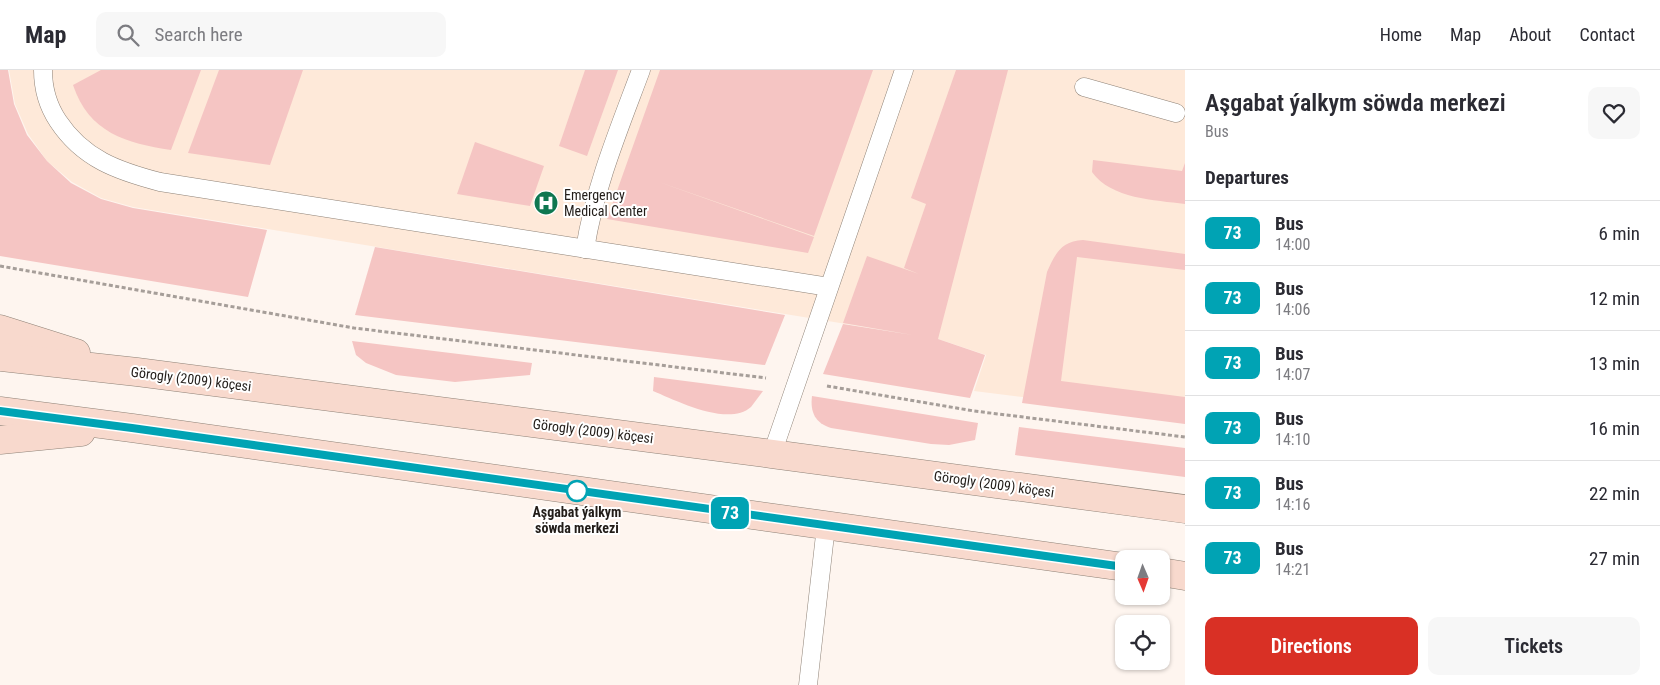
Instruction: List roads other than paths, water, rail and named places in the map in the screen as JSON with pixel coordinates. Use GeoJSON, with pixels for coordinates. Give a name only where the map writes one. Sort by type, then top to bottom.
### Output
{"type":"FeatureCollection","features":[{"type":"Feature","properties":{"kind":"main road"},"geometry":{"type":"LineString","coordinates":[[0,329],[137,372]]}},
{"type":"Feature","properties":{"kind":"main road","name":"Görogly (2009) köçesi"},"geometry":{"type":"LineString","coordinates":[[0,357],[137,372],[1185,509]]}},
{"type":"Feature","properties":{"kind":"main road"},"geometry":{"type":"LineString","coordinates":[[0,411],[1115,566]]}},
{"type":"Feature","properties":{"kind":"main road"},"geometry":{"type":"LineString","coordinates":[[0,440],[132,428]]}},
{"type":"Feature","properties":{"kind":"main road"},"geometry":{"type":"LineString","coordinates":[[1170,574],[1185,576]]}},
{"type":"Feature","properties":{"kind":"lane"},"geometry":{"type":"LineString","coordinates":[[43,70],[46,94],[52,111],[74,142],[89,154],[132,175],[160,182],[829,287]]}},
{"type":"Feature","properties":{"kind":"lane"},"geometry":{"type":"LineString","coordinates":[[585,248],[599,184],[641,70]]}},
{"type":"Feature","properties":{"kind":"lane"},"geometry":{"type":"LineString","coordinates":[[772,454],[795,382],[904,70]]}},
{"type":"Feature","properties":{"kind":"lane"},"geometry":{"type":"LineString","coordinates":[[1084,87],[1176,113]]}},
{"type":"Feature","properties":{"kind":"lane"},"geometry":{"type":"LineString","coordinates":[[808,685],[826,526]]}},
{"type":"Feature","properties":{"kind":"place","name":"Emergency Medical Center"},"geometry":{"type":"Point","coordinates":[546,203]}},
{"type":"Feature","properties":{"kind":"place","name":"Aşgabat ýalkym söwda merkezi"},"geometry":{"type":"Point","coordinates":[577,491]}}]}
